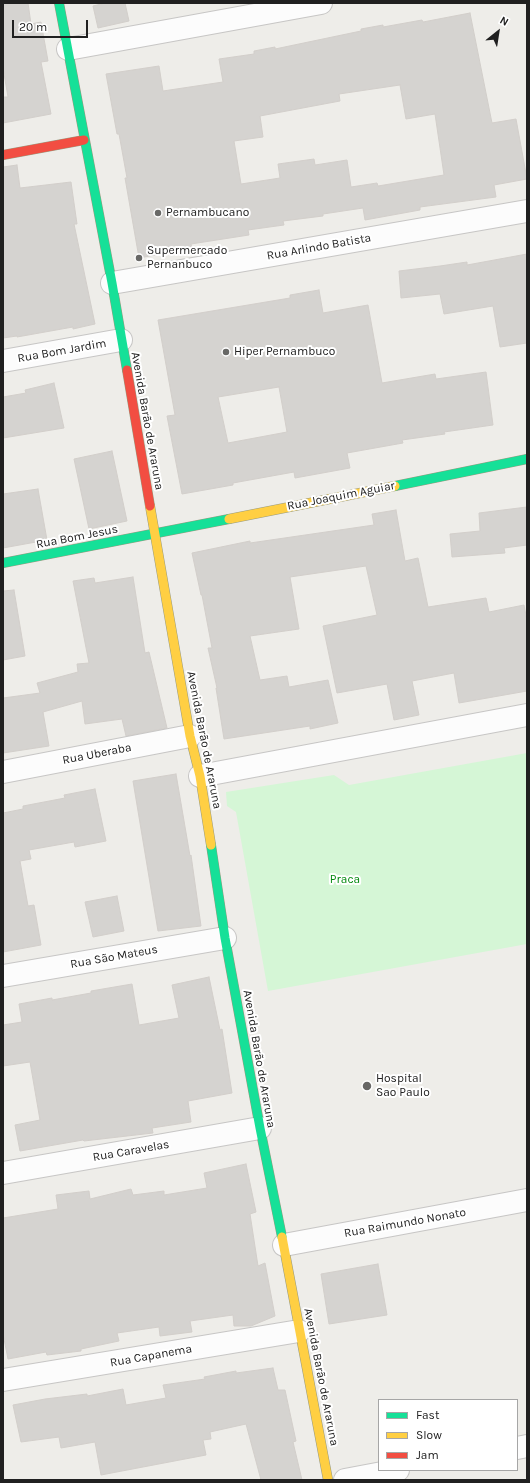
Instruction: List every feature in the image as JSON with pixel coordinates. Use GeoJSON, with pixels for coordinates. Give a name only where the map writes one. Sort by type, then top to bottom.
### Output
{"type":"FeatureCollection","features":[{"type":"Feature","properties":{"kind":"street","name":"Avenida Barão de Araruna"},"geometry":{"type":"LineString","coordinates":[[59,3],[112,283],[190,736],[200,776],[225,938],[328,1480]]}},
{"type":"Feature","properties":{"kind":"street"},"geometry":{"type":"LineString","coordinates":[[68,48],[321,3]]}},
{"type":"Feature","properties":{"kind":"street"},"geometry":{"type":"LineString","coordinates":[[3,155],[84,140]]}},
{"type":"Feature","properties":{"kind":"street","name":"Rua Arlindo Batista"},"geometry":{"type":"LineString","coordinates":[[112,283],[527,211]]}},
{"type":"Feature","properties":{"kind":"street","name":"Rua Bom Jardim"},"geometry":{"type":"LineString","coordinates":[[3,361],[122,340]]}},
{"type":"Feature","properties":{"kind":"street","name":"Rua Joaquim Aguiar"},"geometry":{"type":"LineString","coordinates":[[155,534],[527,459]]}},
{"type":"Feature","properties":{"kind":"street","name":"Rua Bom Jesus"},"geometry":{"type":"LineString","coordinates":[[3,563],[155,534]]}},
{"type":"Feature","properties":{"kind":"street"},"geometry":{"type":"LineString","coordinates":[[200,776],[527,715]]}},
{"type":"Feature","properties":{"kind":"street","name":"Rua Uberaba"},"geometry":{"type":"LineString","coordinates":[[3,772],[190,736]]}},
{"type":"Feature","properties":{"kind":"street","name":"Rua São Mateus"},"geometry":{"type":"LineString","coordinates":[[3,976],[225,938]]}},
{"type":"Feature","properties":{"kind":"street","name":"Rua Caravelas"},"geometry":{"type":"LineString","coordinates":[[3,1173],[260,1128]]}},
{"type":"Feature","properties":{"kind":"street","name":"Rua Raimundo Nonato"},"geometry":{"type":"LineString","coordinates":[[284,1245],[527,1200]]}},
{"type":"Feature","properties":{"kind":"street","name":"Rua Capanema"},"geometry":{"type":"LineString","coordinates":[[3,1380],[299,1331]]}},
{"type":"Feature","properties":{"kind":"street"},"geometry":{"type":"LineString","coordinates":[[345,1480],[393,1471]]}},
{"type":"Feature","properties":{"kind":"green space","name":"Praca"},"geometry":{"type":"Polygon","coordinates":[[[527,753],[527,944],[268,991],[236,812],[227,806],[226,792],[334,775],[349,785],[527,753]]]}},
{"type":"Feature","properties":{"kind":"building"},"geometry":{"type":"Polygon","coordinates":[[[3,3],[28,3],[31,24],[41,22],[48,61],[41,62],[51,114],[3,123],[3,97],[8,97],[3,68],[3,3]]]}},
{"type":"Feature","properties":{"kind":"building"},"geometry":{"type":"Polygon","coordinates":[[[105,3],[125,3],[129,21],[98,28],[93,6],[105,3]]]}},
{"type":"Feature","properties":{"kind":"building"},"geometry":{"type":"Polygon","coordinates":[[[470,13],[492,123],[516,119],[527,179],[494,185],[496,197],[420,207],[420,210],[365,220],[363,208],[323,214],[323,216],[283,221],[284,225],[248,230],[249,235],[191,244],[192,248],[139,258],[125,178],[127,178],[106,74],[159,66],[163,91],[223,82],[219,59],[254,54],[254,51],[275,47],[275,49],[383,25],[383,27],[422,20],[423,22],[470,13]],[[400,85],[339,94],[340,101],[260,116],[263,137],[234,141],[241,184],[280,178],[278,164],[314,159],[315,165],[347,160],[351,187],[377,183],[378,186],[444,175],[435,114],[406,119],[400,85]]]}},
{"type":"Feature","properties":{"kind":"building"},"geometry":{"type":"Polygon","coordinates":[[[17,165],[20,188],[71,182],[77,224],[74,224],[95,324],[73,329],[73,327],[3,338],[3,167],[17,165]]]}},
{"type":"Feature","properties":{"kind":"building"},"geometry":{"type":"Polygon","coordinates":[[[527,254],[527,343],[500,347],[493,306],[444,314],[440,294],[401,298],[399,271],[467,262],[467,265],[527,254]]]}},
{"type":"Feature","properties":{"kind":"building"},"geometry":{"type":"Polygon","coordinates":[[[319,290],[323,313],[368,305],[382,383],[435,374],[436,379],[486,372],[493,425],[402,440],[403,443],[347,453],[350,468],[295,478],[294,472],[182,494],[167,416],[175,415],[158,320],[290,298],[290,295],[319,290]],[[279,387],[218,397],[228,443],[287,432],[279,387]]]}},
{"type":"Feature","properties":{"kind":"building"},"geometry":{"type":"Polygon","coordinates":[[[54,383],[64,428],[3,438],[3,397],[26,393],[25,390],[54,383]]]}},
{"type":"Feature","properties":{"kind":"building"},"geometry":{"type":"Polygon","coordinates":[[[112,451],[127,521],[89,529],[74,459],[112,451]]]}},
{"type":"Feature","properties":{"kind":"building"},"geometry":{"type":"Polygon","coordinates":[[[38,489],[47,540],[3,548],[3,494],[38,489]]]}},
{"type":"Feature","properties":{"kind":"building"},"geometry":{"type":"Polygon","coordinates":[[[527,507],[527,545],[504,548],[505,553],[452,557],[450,534],[480,531],[479,513],[527,507]]]}},
{"type":"Feature","properties":{"kind":"building"},"geometry":{"type":"Polygon","coordinates":[[[396,510],[405,561],[418,558],[428,607],[486,598],[489,612],[524,605],[527,621],[527,691],[459,703],[454,673],[412,681],[419,715],[394,720],[387,684],[337,693],[323,626],[377,615],[366,566],[290,577],[299,629],[250,636],[260,680],[287,676],[289,687],[328,680],[338,723],[310,729],[310,726],[224,739],[217,688],[208,648],[212,648],[192,553],[250,541],[250,543],[374,525],[372,514],[396,510]]]}},
{"type":"Feature","properties":{"kind":"building"},"geometry":{"type":"Polygon","coordinates":[[[133,577],[145,653],[149,652],[167,728],[126,736],[122,719],[85,724],[82,701],[43,712],[49,746],[3,753],[3,698],[40,693],[37,683],[78,672],[77,664],[89,663],[73,581],[94,578],[95,583],[133,577]]]}},
{"type":"Feature","properties":{"kind":"building"},"geometry":{"type":"Polygon","coordinates":[[[14,590],[25,656],[3,660],[3,591],[14,590]]]}},
{"type":"Feature","properties":{"kind":"building"},"geometry":{"type":"Polygon","coordinates":[[[176,774],[190,856],[191,855],[201,926],[158,931],[133,781],[176,774]]]}},
{"type":"Feature","properties":{"kind":"building"},"geometry":{"type":"Polygon","coordinates":[[[95,789],[106,841],[75,847],[74,842],[29,850],[31,859],[20,861],[28,906],[34,905],[41,945],[3,952],[3,813],[23,809],[23,806],[65,798],[64,795],[95,789]]]}},
{"type":"Feature","properties":{"kind":"building"},"geometry":{"type":"Polygon","coordinates":[[[117,896],[124,931],[93,937],[85,902],[117,896]]]}},
{"type":"Feature","properties":{"kind":"building"},"geometry":{"type":"Polygon","coordinates":[[[209,977],[220,1030],[222,1029],[232,1093],[188,1101],[191,1122],[152,1128],[153,1133],[83,1140],[20,1151],[15,1125],[40,1120],[30,1062],[3,1066],[3,1025],[22,1022],[19,1004],[52,998],[52,1000],[132,984],[139,1025],[179,1018],[172,985],[209,977]]]}},
{"type":"Feature","properties":{"kind":"building"},"geometry":{"type":"Polygon","coordinates":[[[246,1164],[256,1212],[250,1214],[258,1266],[265,1263],[275,1316],[251,1326],[234,1326],[233,1315],[190,1321],[192,1332],[160,1336],[159,1327],[117,1333],[119,1341],[81,1349],[81,1351],[47,1355],[46,1352],[8,1359],[3,1334],[3,1218],[58,1209],[56,1195],[89,1191],[90,1199],[131,1189],[133,1195],[164,1191],[164,1195],[207,1188],[204,1173],[246,1164]]]}},
{"type":"Feature","properties":{"kind":"building"},"geometry":{"type":"Polygon","coordinates":[[[378,1264],[387,1315],[329,1324],[321,1274],[378,1264]]]}},
{"type":"Feature","properties":{"kind":"building"},"geometry":{"type":"Polygon","coordinates":[[[273,1368],[278,1390],[285,1390],[296,1441],[293,1442],[302,1480],[261,1480],[246,1424],[210,1432],[211,1439],[203,1440],[206,1455],[101,1475],[95,1442],[61,1448],[59,1437],[21,1442],[13,1405],[45,1399],[87,1394],[87,1396],[123,1389],[126,1405],[166,1398],[163,1385],[205,1379],[204,1377],[236,1371],[236,1373],[273,1368]]]}},
{"type":"Feature","properties":{"kind":"traffic: fast"},"geometry":{"type":"LineString","coordinates":[[59,3],[127,370]]}},
{"type":"Feature","properties":{"kind":"traffic: fast"},"geometry":{"type":"LineString","coordinates":[[395,486],[527,459]]}},
{"type":"Feature","properties":{"kind":"traffic: fast"},"geometry":{"type":"LineString","coordinates":[[3,563],[229,519]]}},
{"type":"Feature","properties":{"kind":"traffic: fast"},"geometry":{"type":"LineString","coordinates":[[211,845],[225,938],[282,1237]]}},
{"type":"Feature","properties":{"kind":"traffic: slow"},"geometry":{"type":"LineString","coordinates":[[229,519],[395,486]]}},
{"type":"Feature","properties":{"kind":"traffic: slow"},"geometry":{"type":"LineString","coordinates":[[150,506],[190,736],[200,776],[211,845]]}},
{"type":"Feature","properties":{"kind":"traffic: slow"},"geometry":{"type":"LineString","coordinates":[[282,1237],[328,1480]]}},
{"type":"Feature","properties":{"kind":"traffic: jam"},"geometry":{"type":"LineString","coordinates":[[3,155],[84,140]]}},
{"type":"Feature","properties":{"kind":"traffic: jam"},"geometry":{"type":"LineString","coordinates":[[127,370],[150,506]]}},
{"type":"Feature","properties":{"kind":"place","name":"Pernambucano"},"geometry":{"type":"Point","coordinates":[158,213]}},
{"type":"Feature","properties":{"kind":"place","name":"Supermercado Pernanbuco"},"geometry":{"type":"Point","coordinates":[139,258]}},
{"type":"Feature","properties":{"kind":"place","name":"Hiper Pernambuco"},"geometry":{"type":"Point","coordinates":[226,352]}},
{"type":"Feature","properties":{"kind":"place","name":"Hospital Sao Paulo"},"geometry":{"type":"Point","coordinates":[367,1086]}}]}
